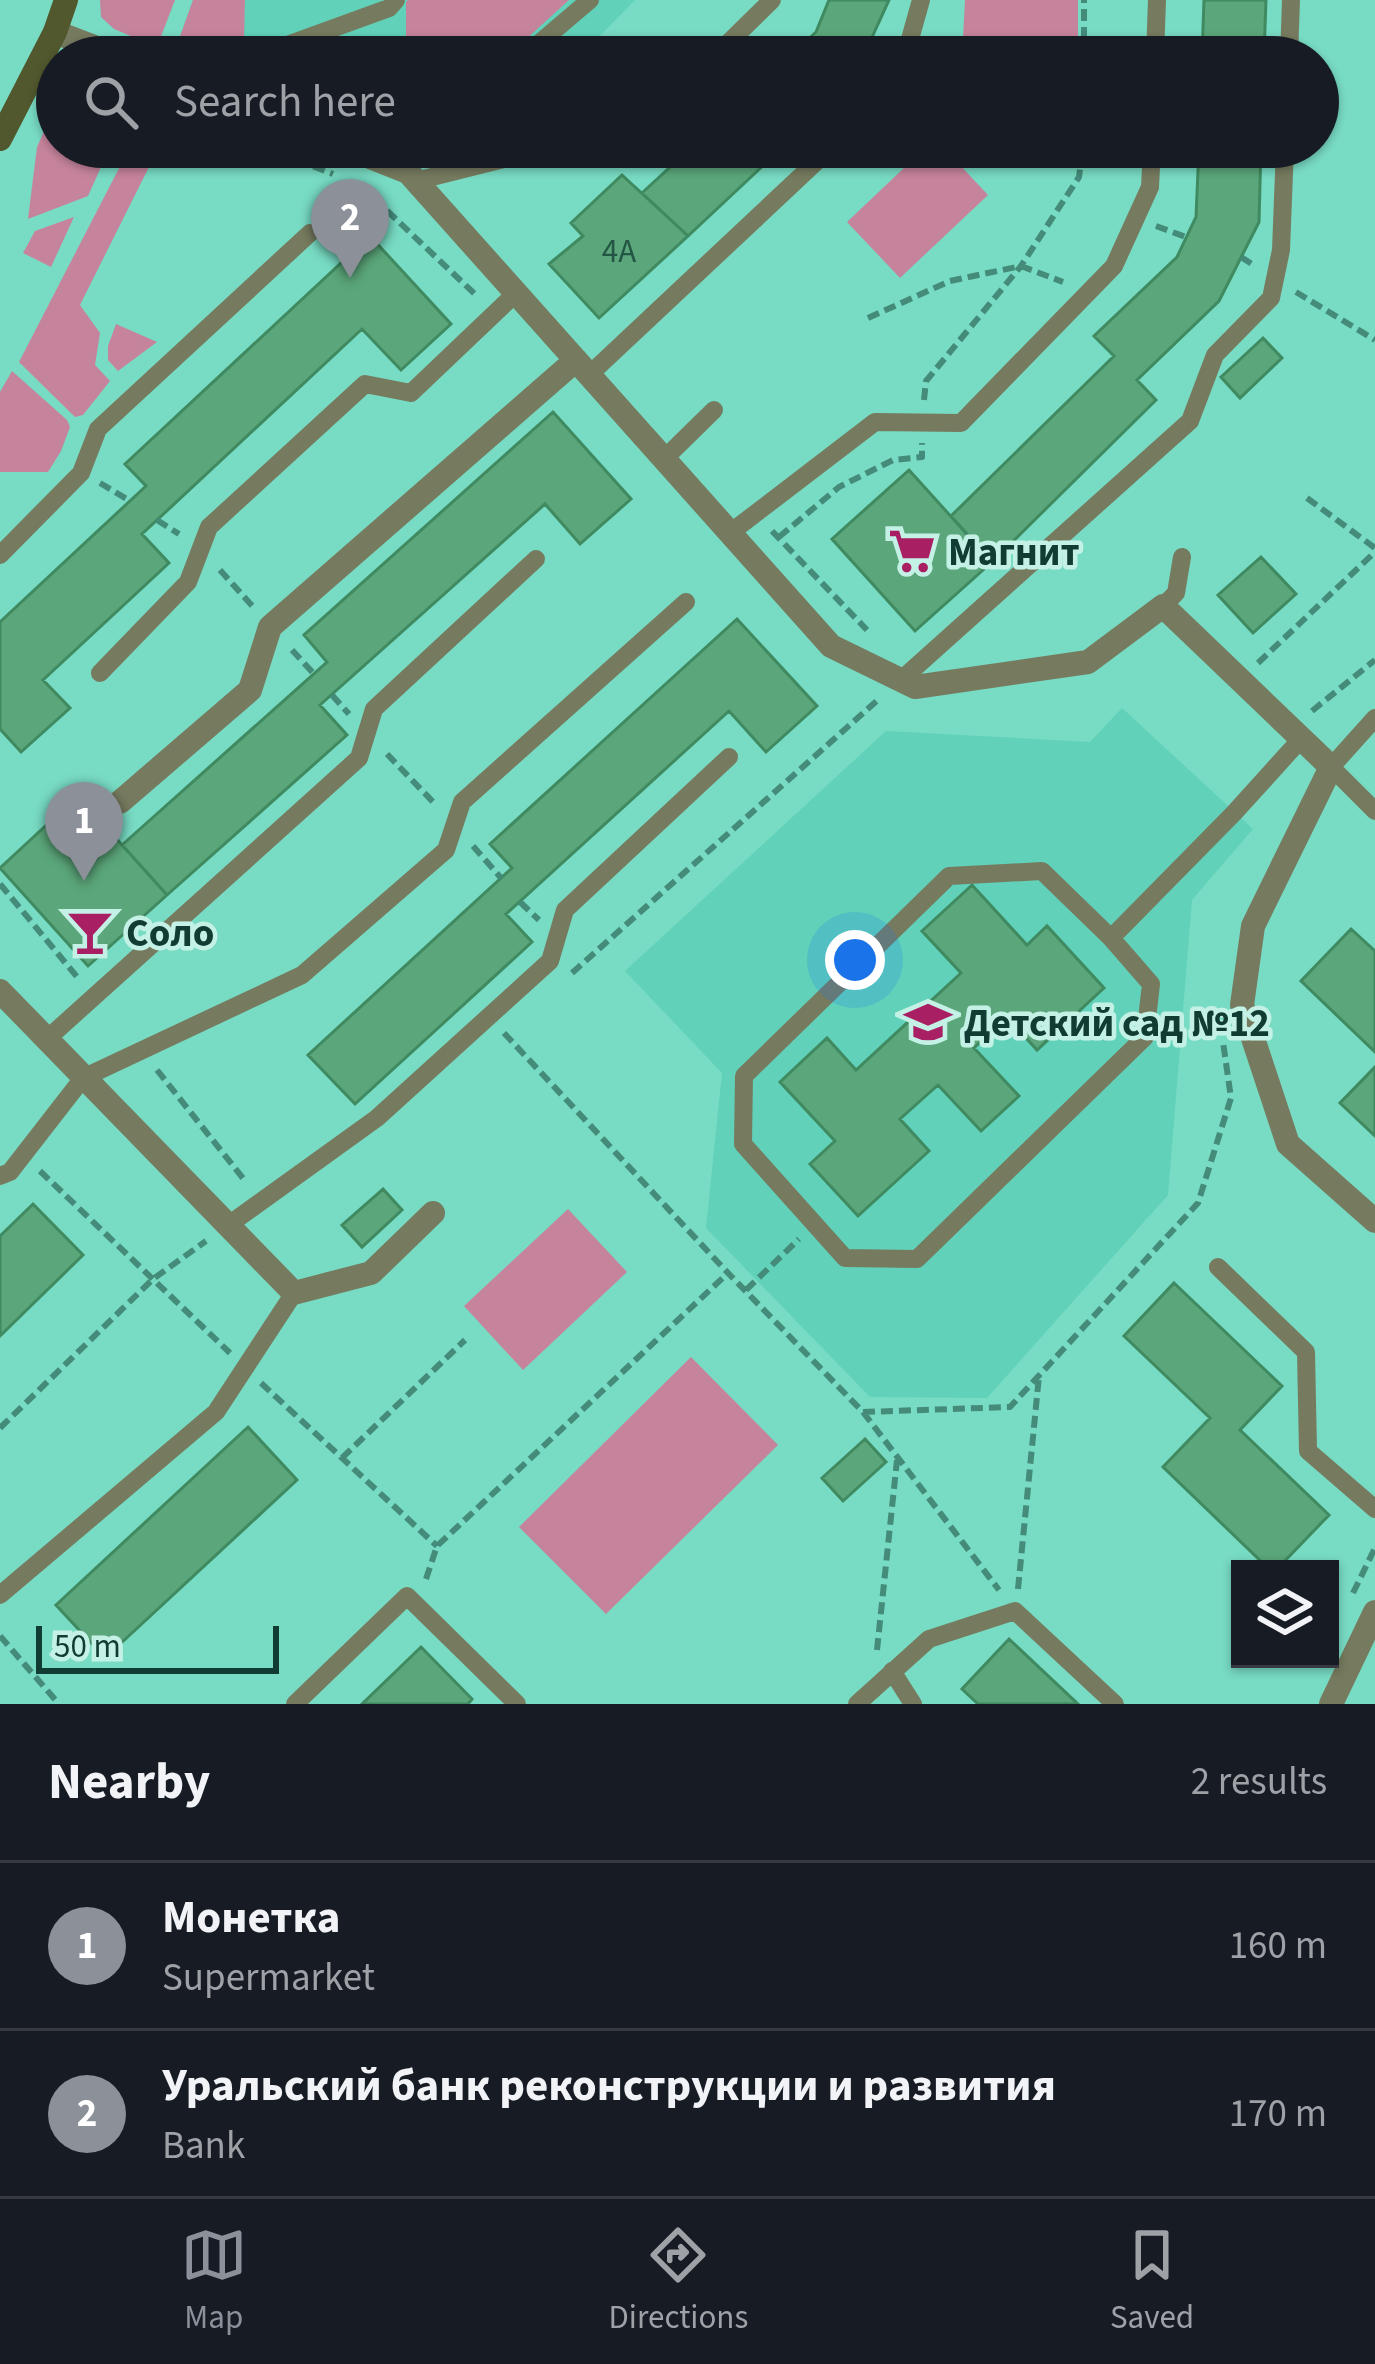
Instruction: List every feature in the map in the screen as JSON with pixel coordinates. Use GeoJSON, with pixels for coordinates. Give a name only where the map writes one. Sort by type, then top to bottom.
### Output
{"type":"FeatureCollection","features":[{"type":"Feature","properties":{"kind":"main road"},"geometry":{"type":"LineString","coordinates":[[54,36],[66,0]]}},
{"type":"Feature","properties":{"kind":"main road"},"geometry":{"type":"LineString","coordinates":[[0,139],[36,70]]}},
{"type":"Feature","properties":{"kind":"street"},"geometry":{"type":"LineString","coordinates":[[56,32],[66,36]]}},
{"type":"Feature","properties":{"kind":"street"},"geometry":{"type":"LineString","coordinates":[[397,168],[408,172],[831,646],[915,686],[1088,662],[1163,606],[1301,729],[1330,767],[1253,926],[1242,1005],[1288,1144],[1375,1221]]}},
{"type":"Feature","properties":{"kind":"street"},"geometry":{"type":"LineString","coordinates":[[120,802],[250,690],[270,627],[583,368]]}},
{"type":"Feature","properties":{"kind":"street"},"geometry":{"type":"LineString","coordinates":[[0,992],[293,1293],[371,1274],[433,1214]]}},
{"type":"Feature","properties":{"kind":"street"},"geometry":{"type":"LineString","coordinates":[[1331,1704],[1375,1612]]}},
{"type":"Feature","properties":{"kind":"lane"},"geometry":{"type":"LineString","coordinates":[[312,36],[389,8],[396,0]]}},
{"type":"Feature","properties":{"kind":"lane"},"geometry":{"type":"LineString","coordinates":[[548,36],[590,0]]}},
{"type":"Feature","properties":{"kind":"lane"},"geometry":{"type":"LineString","coordinates":[[735,36],[772,0]]}},
{"type":"Feature","properties":{"kind":"lane"},"geometry":{"type":"LineString","coordinates":[[911,36],[921,0]]}},
{"type":"Feature","properties":{"kind":"lane"},"geometry":{"type":"LineString","coordinates":[[1156,36],[1157,0]]}},
{"type":"Feature","properties":{"kind":"lane"},"geometry":{"type":"LineString","coordinates":[[1289,36],[1291,0]]}},
{"type":"Feature","properties":{"kind":"lane"},"geometry":{"type":"LineString","coordinates":[[416,181],[468,168]]}},
{"type":"Feature","properties":{"kind":"lane"},"geometry":{"type":"LineString","coordinates":[[583,368],[808,168]]}},
{"type":"Feature","properties":{"kind":"lane"},"geometry":{"type":"LineString","coordinates":[[730,532],[875,422],[962,423],[1114,266],[1150,187],[1151,168]]}},
{"type":"Feature","properties":{"kind":"lane"},"geometry":{"type":"LineString","coordinates":[[901,680],[1190,421],[1214,355],[1271,298],[1281,250],[1284,168]]}},
{"type":"Feature","properties":{"kind":"lane"},"geometry":{"type":"LineString","coordinates":[[0,555],[81,472],[98,429],[310,232]]}},
{"type":"Feature","properties":{"kind":"lane"},"geometry":{"type":"LineString","coordinates":[[100,673],[188,582],[209,527],[365,384],[411,392],[516,293]]}},
{"type":"Feature","properties":{"kind":"lane"},"geometry":{"type":"LineString","coordinates":[[664,459],[714,410]]}},
{"type":"Feature","properties":{"kind":"lane"},"geometry":{"type":"LineString","coordinates":[[1163,606],[1176,592],[1182,557]]}},
{"type":"Feature","properties":{"kind":"lane"},"geometry":{"type":"LineString","coordinates":[[47,1040],[359,758],[374,709],[536,559]]}},
{"type":"Feature","properties":{"kind":"lane"},"geometry":{"type":"LineString","coordinates":[[0,1176],[10,1172],[83,1078],[302,975],[446,850],[462,802],[686,602]]}},
{"type":"Feature","properties":{"kind":"lane"},"geometry":{"type":"LineString","coordinates":[[1375,718],[1330,767],[1375,811]]}},
{"type":"Feature","properties":{"kind":"lane"},"geometry":{"type":"LineString","coordinates":[[1111,938],[1234,813],[1301,729]]}},
{"type":"Feature","properties":{"kind":"lane"},"geometry":{"type":"LineString","coordinates":[[227,1226],[376,1118],[550,961],[565,910],[729,757]]}},
{"type":"Feature","properties":{"kind":"lane"},"geometry":{"type":"LineString","coordinates":[[1042,872],[1111,938],[1151,984],[1145,1037],[917,1259],[845,1258],[743,1144],[745,1076],[949,876],[1042,872]]}},
{"type":"Feature","properties":{"kind":"lane"},"geometry":{"type":"LineString","coordinates":[[1218,1267],[1306,1352],[1308,1451],[1375,1509]]}},
{"type":"Feature","properties":{"kind":"lane"},"geometry":{"type":"LineString","coordinates":[[0,1595],[216,1412],[293,1293]]}},
{"type":"Feature","properties":{"kind":"lane"},"geometry":{"type":"LineString","coordinates":[[295,1704],[407,1596],[513,1703]]}},
{"type":"Feature","properties":{"kind":"lane"},"geometry":{"type":"LineString","coordinates":[[863,1699],[928,1639],[1016,1611],[1115,1704]]}},
{"type":"Feature","properties":{"kind":"lane"},"geometry":{"type":"LineString","coordinates":[[892,1671],[913,1704]]}},
{"type":"Feature","properties":{"kind":"path"},"geometry":{"type":"LineString","coordinates":[[1084,0],[1084,36]]}},
{"type":"Feature","properties":{"kind":"path"},"geometry":{"type":"LineString","coordinates":[[310,232],[389,168]]}},
{"type":"Feature","properties":{"kind":"path"},"geometry":{"type":"LineString","coordinates":[[778,537],[838,487],[893,460],[922,458],[926,381],[1021,266],[1079,177],[1080,168]]}},
{"type":"Feature","properties":{"kind":"path"},"geometry":{"type":"LineString","coordinates":[[1240,257],[1375,340]]}},
{"type":"Feature","properties":{"kind":"path"},"geometry":{"type":"LineString","coordinates":[[868,318],[950,281],[1021,266],[1089,292]]}},
{"type":"Feature","properties":{"kind":"path"},"geometry":{"type":"LineString","coordinates":[[1251,670],[1375,550],[1307,498]]}},
{"type":"Feature","properties":{"kind":"path"},"geometry":{"type":"LineString","coordinates":[[755,514],[871,635]]}},
{"type":"Feature","properties":{"kind":"path"},"geometry":{"type":"LineString","coordinates":[[157,520],[202,548],[314,674]]}},
{"type":"Feature","properties":{"kind":"path"},"geometry":{"type":"LineString","coordinates":[[1301,729],[1375,660]]}},
{"type":"Feature","properties":{"kind":"path"},"geometry":{"type":"LineString","coordinates":[[563,981],[901,680]]}},
{"type":"Feature","properties":{"kind":"path"},"geometry":{"type":"LineString","coordinates":[[332,694],[501,878]]}},
{"type":"Feature","properties":{"kind":"path"},"geometry":{"type":"LineString","coordinates":[[518,1021],[503,1034],[863,1412],[1016,1611]]}},
{"type":"Feature","properties":{"kind":"path"},"geometry":{"type":"LineString","coordinates":[[863,1412],[1010,1408],[1198,1203],[1231,1098],[1222,1035]]}},
{"type":"Feature","properties":{"kind":"path"},"geometry":{"type":"LineString","coordinates":[[23,1155],[436,1546]]}},
{"type":"Feature","properties":{"kind":"path"},"geometry":{"type":"LineString","coordinates":[[746,1290],[814,1224]]}},
{"type":"Feature","properties":{"kind":"path"},"geometry":{"type":"LineString","coordinates":[[0,1428],[153,1280],[227,1226]]}},
{"type":"Feature","properties":{"kind":"path"},"geometry":{"type":"LineString","coordinates":[[417,1605],[436,1546],[728,1274]]}},
{"type":"Feature","properties":{"kind":"path"},"geometry":{"type":"LineString","coordinates":[[342,1458],[465,1340]]}},
{"type":"Feature","properties":{"kind":"path"},"geometry":{"type":"LineString","coordinates":[[1016,1611],[1039,1376]]}},
{"type":"Feature","properties":{"kind":"path"},"geometry":{"type":"LineString","coordinates":[[863,1699],[898,1457]]}},
{"type":"Feature","properties":{"kind":"path"},"geometry":{"type":"LineString","coordinates":[[0,1636],[58,1704]]}},
{"type":"Feature","properties":{"kind":"shaded area"},"geometry":{"type":"Polygon","coordinates":[[[100,0],[175,0],[161,36],[131,36],[101,17],[100,0]]]}},
{"type":"Feature","properties":{"kind":"shaded area"},"geometry":{"type":"Polygon","coordinates":[[[193,0],[635,0],[600,36],[180,36],[193,0]]]}},
{"type":"Feature","properties":{"kind":"shaded area"},"geometry":{"type":"Polygon","coordinates":[[[193,0],[245,0],[244,36],[180,36],[193,0]]]}},
{"type":"Feature","properties":{"kind":"shaded area"},"geometry":{"type":"Polygon","coordinates":[[[569,0],[530,36],[406,36],[406,2],[569,0]]]}},
{"type":"Feature","properties":{"kind":"shaded area"},"geometry":{"type":"Polygon","coordinates":[[[965,0],[1078,0],[1078,36],[963,36],[965,0]]]}},
{"type":"Feature","properties":{"kind":"shaded area"},"geometry":{"type":"Polygon","coordinates":[[[36,155],[36,168],[101,168],[88,196],[28,219],[36,155]]]}},
{"type":"Feature","properties":{"kind":"shaded area"},"geometry":{"type":"Polygon","coordinates":[[[119,168],[148,168],[80,305],[100,333],[95,365],[110,381],[83,415],[75,417],[19,362],[119,168]]]}},
{"type":"Feature","properties":{"kind":"shaded area"},"geometry":{"type":"Polygon","coordinates":[[[904,168],[963,168],[988,195],[900,278],[847,222],[904,168]]]}},
{"type":"Feature","properties":{"kind":"shaded area"},"geometry":{"type":"Polygon","coordinates":[[[74,217],[51,267],[23,253],[35,231],[74,217]]]}},
{"type":"Feature","properties":{"kind":"shaded area"},"geometry":{"type":"Polygon","coordinates":[[[116,324],[157,342],[118,371],[108,360],[116,324]]]}},
{"type":"Feature","properties":{"kind":"shaded area"},"geometry":{"type":"Polygon","coordinates":[[[12,371],[70,427],[48,472],[0,472],[0,392],[12,371]]]}},
{"type":"Feature","properties":{"kind":"shaded area","name":"Детский сад №12"},"geometry":{"type":"Polygon","coordinates":[[[1122,708],[1253,829],[1192,900],[1168,1195],[987,1398],[870,1397],[706,1228],[722,1073],[625,971],[886,731],[1090,742],[1122,708]]]}},
{"type":"Feature","properties":{"kind":"shaded area"},"geometry":{"type":"Polygon","coordinates":[[[568,1209],[627,1272],[523,1370],[464,1306],[568,1209]]]}},
{"type":"Feature","properties":{"kind":"shaded area"},"geometry":{"type":"Polygon","coordinates":[[[691,1357],[778,1445],[606,1614],[519,1527],[691,1357]]]}},
{"type":"Feature","properties":{"kind":"building"},"geometry":{"type":"Polygon","coordinates":[[[829,0],[889,0],[873,36],[812,36],[829,0]]]}},
{"type":"Feature","properties":{"kind":"building"},"geometry":{"type":"Polygon","coordinates":[[[1204,0],[1266,0],[1265,36],[1203,36],[1204,0]]]}},
{"type":"Feature","properties":{"kind":"building"},"geometry":{"type":"Polygon","coordinates":[[[669,168],[761,168],[688,236],[642,193],[669,168]]]}},
{"type":"Feature","properties":{"kind":"building"},"geometry":{"type":"Polygon","coordinates":[[[1198,168],[1260,168],[1259,222],[1219,301],[1137,380],[1156,400],[992,562],[951,516],[1114,356],[1094,336],[1177,257],[1196,217],[1198,168]]]}},
{"type":"Feature","properties":{"kind":"building"},"geometry":{"type":"Polygon","coordinates":[[[622,175],[688,236],[599,318],[549,264],[583,236],[571,223],[622,175]]]}},
{"type":"Feature","properties":{"kind":"building"},"geometry":{"type":"Polygon","coordinates":[[[370,236],[451,324],[401,370],[362,329],[142,534],[169,563],[43,680],[70,708],[21,752],[0,729],[0,622],[146,486],[125,464],[370,236]]]}},
{"type":"Feature","properties":{"kind":"building"},"geometry":{"type":"Polygon","coordinates":[[[1263,338],[1282,358],[1240,398],[1221,377],[1263,338]]]}},
{"type":"Feature","properties":{"kind":"building"},"geometry":{"type":"Polygon","coordinates":[[[553,412],[631,499],[580,544],[545,504],[320,705],[347,735],[167,895],[122,845],[327,662],[304,635],[553,412]]]}},
{"type":"Feature","properties":{"kind":"building","name":"Магнит"},"geometry":{"type":"Polygon","coordinates":[[[909,470],[992,562],[915,631],[832,539],[909,470]]]}},
{"type":"Feature","properties":{"kind":"building"},"geometry":{"type":"Polygon","coordinates":[[[1261,557],[1296,594],[1253,633],[1218,595],[1261,557]]]}},
{"type":"Feature","properties":{"kind":"building"},"geometry":{"type":"Polygon","coordinates":[[[737,619],[817,706],[766,752],[729,711],[506,914],[532,942],[355,1104],[308,1055],[512,868],[490,844],[737,619]]]}},
{"type":"Feature","properties":{"kind":"building"},"geometry":{"type":"Polygon","coordinates":[[[78,796],[167,895],[88,966],[0,868],[78,796]]]}},
{"type":"Feature","properties":{"kind":"building"},"geometry":{"type":"Polygon","coordinates":[[[972,885],[1027,945],[1047,926],[1104,988],[1037,1050],[1007,1017],[974,1048],[1019,1096],[981,1131],[938,1085],[900,1119],[929,1151],[858,1216],[810,1164],[835,1141],[780,1082],[827,1038],[856,1070],[961,973],[922,931],[972,885]]]}},
{"type":"Feature","properties":{"kind":"building"},"geometry":{"type":"Polygon","coordinates":[[[1351,929],[1375,951],[1375,1052],[1301,981],[1351,929]]]}},
{"type":"Feature","properties":{"kind":"building"},"geometry":{"type":"Polygon","coordinates":[[[1375,1067],[1375,1136],[1340,1103],[1375,1067]]]}},
{"type":"Feature","properties":{"kind":"building"},"geometry":{"type":"Polygon","coordinates":[[[383,1189],[402,1210],[362,1247],[342,1225],[383,1189]]]}},
{"type":"Feature","properties":{"kind":"building"},"geometry":{"type":"Polygon","coordinates":[[[33,1204],[83,1255],[0,1336],[0,1236],[33,1204]]]}},
{"type":"Feature","properties":{"kind":"building"},"geometry":{"type":"Polygon","coordinates":[[[1174,1283],[1282,1386],[1240,1430],[1329,1515],[1286,1560],[1260,1560],[1163,1467],[1210,1418],[1124,1336],[1174,1283]]]}},
{"type":"Feature","properties":{"kind":"building"},"geometry":{"type":"Polygon","coordinates":[[[248,1427],[297,1480],[105,1658],[56,1605],[248,1427]]]}},
{"type":"Feature","properties":{"kind":"building"},"geometry":{"type":"Polygon","coordinates":[[[865,1439],[886,1462],[843,1501],[822,1478],[865,1439]]]}},
{"type":"Feature","properties":{"kind":"building"},"geometry":{"type":"Polygon","coordinates":[[[1009,1639],[1078,1704],[978,1704],[962,1689],[1009,1639]]]}},
{"type":"Feature","properties":{"kind":"building"},"geometry":{"type":"Polygon","coordinates":[[[421,1647],[472,1699],[468,1704],[362,1704],[421,1647]]]}},
{"type":"Feature","properties":{"kind":"place","name":"Уральский банк реконструкции и развития"},"geometry":{"type":"Point","coordinates":[350,278]}},
{"type":"Feature","properties":{"kind":"place","name":"Магнит"},"geometry":{"type":"Point","coordinates":[912,551]}},
{"type":"Feature","properties":{"kind":"place","name":"Монетка"},"geometry":{"type":"Point","coordinates":[84,881]}},
{"type":"Feature","properties":{"kind":"place","name":"Соло"},"geometry":{"type":"Point","coordinates":[90,932]}},
{"type":"Feature","properties":{"kind":"place","name":"Детский сад №12"},"geometry":{"type":"Point","coordinates":[928,1022]}}]}
